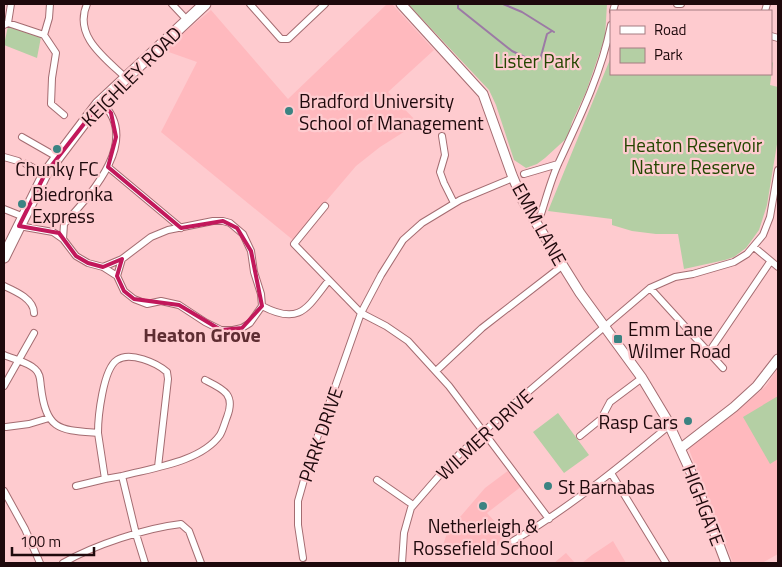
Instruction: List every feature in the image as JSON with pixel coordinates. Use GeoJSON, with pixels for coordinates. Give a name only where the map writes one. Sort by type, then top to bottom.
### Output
{"type":"FeatureCollection","features":[{"type":"Feature","properties":{"kind":"highway","name":"KEIGHLEY ROAD"},"geometry":{"type":"LineString","coordinates":[[4,257],[7,242],[22,221],[45,174],[100,102],[205,4]]}},
{"type":"Feature","properties":{"kind":"street"},"geometry":{"type":"LineString","coordinates":[[11,4],[6,24],[44,35],[56,53],[52,78],[51,104],[64,115]]}},
{"type":"Feature","properties":{"kind":"street"},"geometry":{"type":"LineString","coordinates":[[44,35],[49,18],[50,4]]}},
{"type":"Feature","properties":{"kind":"street"},"geometry":{"type":"LineString","coordinates":[[87,4],[82,19],[86,35],[96,50],[126,78]]}},
{"type":"Feature","properties":{"kind":"street"},"geometry":{"type":"LineString","coordinates":[[172,4],[187,20]]}},
{"type":"Feature","properties":{"kind":"street"},"geometry":{"type":"LineString","coordinates":[[250,4],[281,39],[285,40],[325,4]]}},
{"type":"Feature","properties":{"kind":"street","name":"EMM LANE"},"geometry":{"type":"LineString","coordinates":[[401,4],[481,91],[522,199],[562,266],[660,406],[681,448]]}},
{"type":"Feature","properties":{"kind":"street"},"geometry":{"type":"LineString","coordinates":[[535,221],[540,217],[558,164],[590,97],[606,50],[610,30]]}},
{"type":"Feature","properties":{"kind":"street"},"geometry":{"type":"LineString","coordinates":[[52,232],[64,224],[108,167],[115,151],[116,137],[114,124],[110,113],[100,102]]}},
{"type":"Feature","properties":{"kind":"street"},"geometry":{"type":"LineString","coordinates":[[442,136],[445,155],[440,172],[454,203]]}},
{"type":"Feature","properties":{"kind":"street"},"geometry":{"type":"LineString","coordinates":[[22,137],[57,157]]}},
{"type":"Feature","properties":{"kind":"street"},"geometry":{"type":"LineString","coordinates":[[4,156],[18,161]]}},
{"type":"Feature","properties":{"kind":"street"},"geometry":{"type":"LineString","coordinates":[[26,164],[45,174]]}},
{"type":"Feature","properties":{"kind":"street"},"geometry":{"type":"LineString","coordinates":[[524,174],[558,164]]}},
{"type":"Feature","properties":{"kind":"street"},"geometry":{"type":"LineString","coordinates":[[108,167],[182,228]]}},
{"type":"Feature","properties":{"kind":"street"},"geometry":{"type":"LineString","coordinates":[[778,170],[777,192],[770,217],[763,235],[754,247],[778,267]]}},
{"type":"Feature","properties":{"kind":"street","name":"PARK DRIVE"},"geometry":{"type":"LineString","coordinates":[[303,558],[298,524],[298,501],[311,455],[361,313],[381,276],[403,240],[422,223],[454,203],[513,178]]}},
{"type":"Feature","properties":{"kind":"street"},"geometry":{"type":"LineString","coordinates":[[325,206],[294,244],[361,313],[408,340],[449,386],[549,519]]}},
{"type":"Feature","properties":{"kind":"street"},"geometry":{"type":"LineString","coordinates":[[4,209],[22,221],[63,238],[76,256],[88,263],[103,267],[117,276],[124,291],[134,299],[147,304],[161,301],[179,305],[221,330],[242,328],[250,322],[262,306],[261,294],[254,272],[248,241],[237,228],[223,221],[168,230],[151,237],[122,259],[103,267]]}},
{"type":"Feature","properties":{"kind":"street"},"geometry":{"type":"LineString","coordinates":[[63,238],[64,224]]}},
{"type":"Feature","properties":{"kind":"street","name":"WILMER DRIVE"},"geometry":{"type":"LineString","coordinates":[[402,563],[404,533],[413,506],[451,462],[483,431],[650,288],[675,277],[693,274],[734,262],[754,247]]}},
{"type":"Feature","properties":{"kind":"street"},"geometry":{"type":"LineString","coordinates":[[117,276],[122,259]]}},
{"type":"Feature","properties":{"kind":"street"},"geometry":{"type":"LineString","coordinates":[[709,352],[770,262]]}},
{"type":"Feature","properties":{"kind":"street"},"geometry":{"type":"LineString","coordinates":[[436,371],[482,328],[562,266]]}},
{"type":"Feature","properties":{"kind":"street"},"geometry":{"type":"LineString","coordinates":[[262,306],[282,316],[299,312],[309,305],[329,280]]}},
{"type":"Feature","properties":{"kind":"street"},"geometry":{"type":"LineString","coordinates":[[4,286],[31,302],[34,313]]}},
{"type":"Feature","properties":{"kind":"street"},"geometry":{"type":"LineString","coordinates":[[650,288],[723,368]]}},
{"type":"Feature","properties":{"kind":"street"},"geometry":{"type":"LineString","coordinates":[[4,386],[34,333]]}},
{"type":"Feature","properties":{"kind":"street"},"geometry":{"type":"LineString","coordinates":[[4,355],[35,369],[40,376],[47,415],[54,424],[72,431],[98,433]]}},
{"type":"Feature","properties":{"kind":"street"},"geometry":{"type":"LineString","coordinates":[[105,478],[98,433],[99,414],[111,366],[117,359],[126,357],[141,359],[159,365],[167,372],[168,379],[158,467]]}},
{"type":"Feature","properties":{"kind":"street"},"geometry":{"type":"LineString","coordinates":[[681,448],[734,407],[757,386],[778,358]]}},
{"type":"Feature","properties":{"kind":"street"},"geometry":{"type":"LineString","coordinates":[[580,436],[601,419],[610,402],[642,378]]}},
{"type":"Feature","properties":{"kind":"street"},"geometry":{"type":"LineString","coordinates":[[76,486],[158,467],[202,452],[220,434],[228,412],[230,399],[224,390],[205,380]]}},
{"type":"Feature","properties":{"kind":"street"},"geometry":{"type":"LineString","coordinates":[[6,427],[28,424],[49,418]]}},
{"type":"Feature","properties":{"kind":"street"},"geometry":{"type":"LineString","coordinates":[[513,541],[549,519],[611,473],[670,425]]}},
{"type":"Feature","properties":{"kind":"street","name":"HIGHGATE"},"geometry":{"type":"LineString","coordinates":[[681,448],[714,528],[726,563]]}},
{"type":"Feature","properties":{"kind":"street"},"geometry":{"type":"LineString","coordinates":[[611,473],[666,563]]}},
{"type":"Feature","properties":{"kind":"street"},"geometry":{"type":"LineString","coordinates":[[122,476],[145,563]]}},
{"type":"Feature","properties":{"kind":"street"},"geometry":{"type":"LineString","coordinates":[[377,480],[413,506]]}},
{"type":"Feature","properties":{"kind":"street"},"geometry":{"type":"LineString","coordinates":[[4,491],[25,529],[40,563]]}},
{"type":"Feature","properties":{"kind":"street"},"geometry":{"type":"LineString","coordinates":[[63,563],[76,556],[136,534],[181,524],[188,531],[201,563]]}},
{"type":"Feature","properties":{"kind":"highlighted area"},"geometry":{"type":"Polygon","coordinates":[[[101,102],[111,113],[116,137],[108,167],[181,228],[223,221],[237,228],[251,251],[262,306],[242,328],[221,330],[179,305],[134,299],[124,291],[117,276],[122,259],[103,267],[88,263],[76,256],[59,233],[19,226],[45,174],[101,102]]]}},
{"type":"Feature","properties":{"kind":"shaded area","name":"Bradford University School of Management"},"geometry":{"type":"Polygon","coordinates":[[[387,4],[392,4],[434,50],[388,92],[418,123],[380,147],[356,166],[293,240],[161,132],[197,62],[163,50],[211,10],[288,99],[387,4]]]}},
{"type":"Feature","properties":{"kind":"shaded area"},"geometry":{"type":"Polygon","coordinates":[[[778,368],[778,554],[762,563],[733,563],[688,447],[742,407],[766,386],[778,368]]]}},
{"type":"Feature","properties":{"kind":"shaded area","name":"Netherleigh & Rossefield School"},"geometry":{"type":"Polygon","coordinates":[[[509,470],[522,486],[487,513],[509,537],[508,541],[502,541],[502,543],[482,554],[442,548],[451,521],[454,524],[485,488],[509,470]]]}},
{"type":"Feature","properties":{"kind":"shaded area"},"geometry":{"type":"Polygon","coordinates":[[[613,541],[626,563],[582,563],[592,555],[613,541]]]}},
{"type":"Feature","properties":{"kind":"shaded area"},"geometry":{"type":"Polygon","coordinates":[[[566,553],[575,563],[554,563],[566,553]]]}},
{"type":"Feature","properties":{"kind":"green space","name":"Lister Park"},"geometry":{"type":"Polygon","coordinates":[[[408,4],[607,4],[605,37],[568,137],[537,164],[526,168],[514,160],[496,105],[489,90],[408,4]]]}},
{"type":"Feature","properties":{"kind":"green space"},"geometry":{"type":"Polygon","coordinates":[[[8,26],[41,37],[37,58],[4,45],[8,26]]]}},
{"type":"Feature","properties":{"kind":"green space","name":"Heaton Reservoir Nature Reserve"},"geometry":{"type":"Polygon","coordinates":[[[610,59],[610,75],[771,75],[770,85],[778,87],[778,138],[767,205],[759,230],[746,248],[734,257],[684,269],[678,234],[632,231],[612,225],[612,219],[548,211],[610,59]]]}},
{"type":"Feature","properties":{"kind":"green space"},"geometry":{"type":"Polygon","coordinates":[[[778,396],[778,459],[770,464],[743,417],[778,396]]]}},
{"type":"Feature","properties":{"kind":"green space"},"geometry":{"type":"Polygon","coordinates":[[[558,413],[589,455],[564,473],[533,432],[558,413]]]}},
{"type":"Feature","properties":{"kind":"waterway"},"geometry":{"type":"LineString","coordinates":[[458,4],[458,8],[512,51],[535,62],[540,60],[547,34],[552,31]]}},
{"type":"Feature","properties":{"kind":"waterway"},"geometry":{"type":"LineString","coordinates":[[503,4],[522,12],[554,32]]}},
{"type":"Feature","properties":{"kind":"place","name":"Bradford University School of Management"},"geometry":{"type":"Point","coordinates":[289,111]}},
{"type":"Feature","properties":{"kind":"place","name":"Chunky FC"},"geometry":{"type":"Point","coordinates":[57,149]}},
{"type":"Feature","properties":{"kind":"place","name":"Biedronka Express"},"geometry":{"type":"Point","coordinates":[22,204]}},
{"type":"Feature","properties":{"kind":"place","name":"Emm Lane Wilmer Road"},"geometry":{"type":"Point","coordinates":[618,339]}},
{"type":"Feature","properties":{"kind":"place","name":"Rasp Cars"},"geometry":{"type":"Point","coordinates":[688,421]}},
{"type":"Feature","properties":{"kind":"place","name":"St Barnabas"},"geometry":{"type":"Point","coordinates":[548,486]}},
{"type":"Feature","properties":{"kind":"place","name":"Netherleigh & Rossefield School"},"geometry":{"type":"Point","coordinates":[483,506]}},
{"type":"Feature","properties":{"kind":"district","name":"Heaton Grove"},"geometry":{"type":"Point","coordinates":[202,334]}}]}
